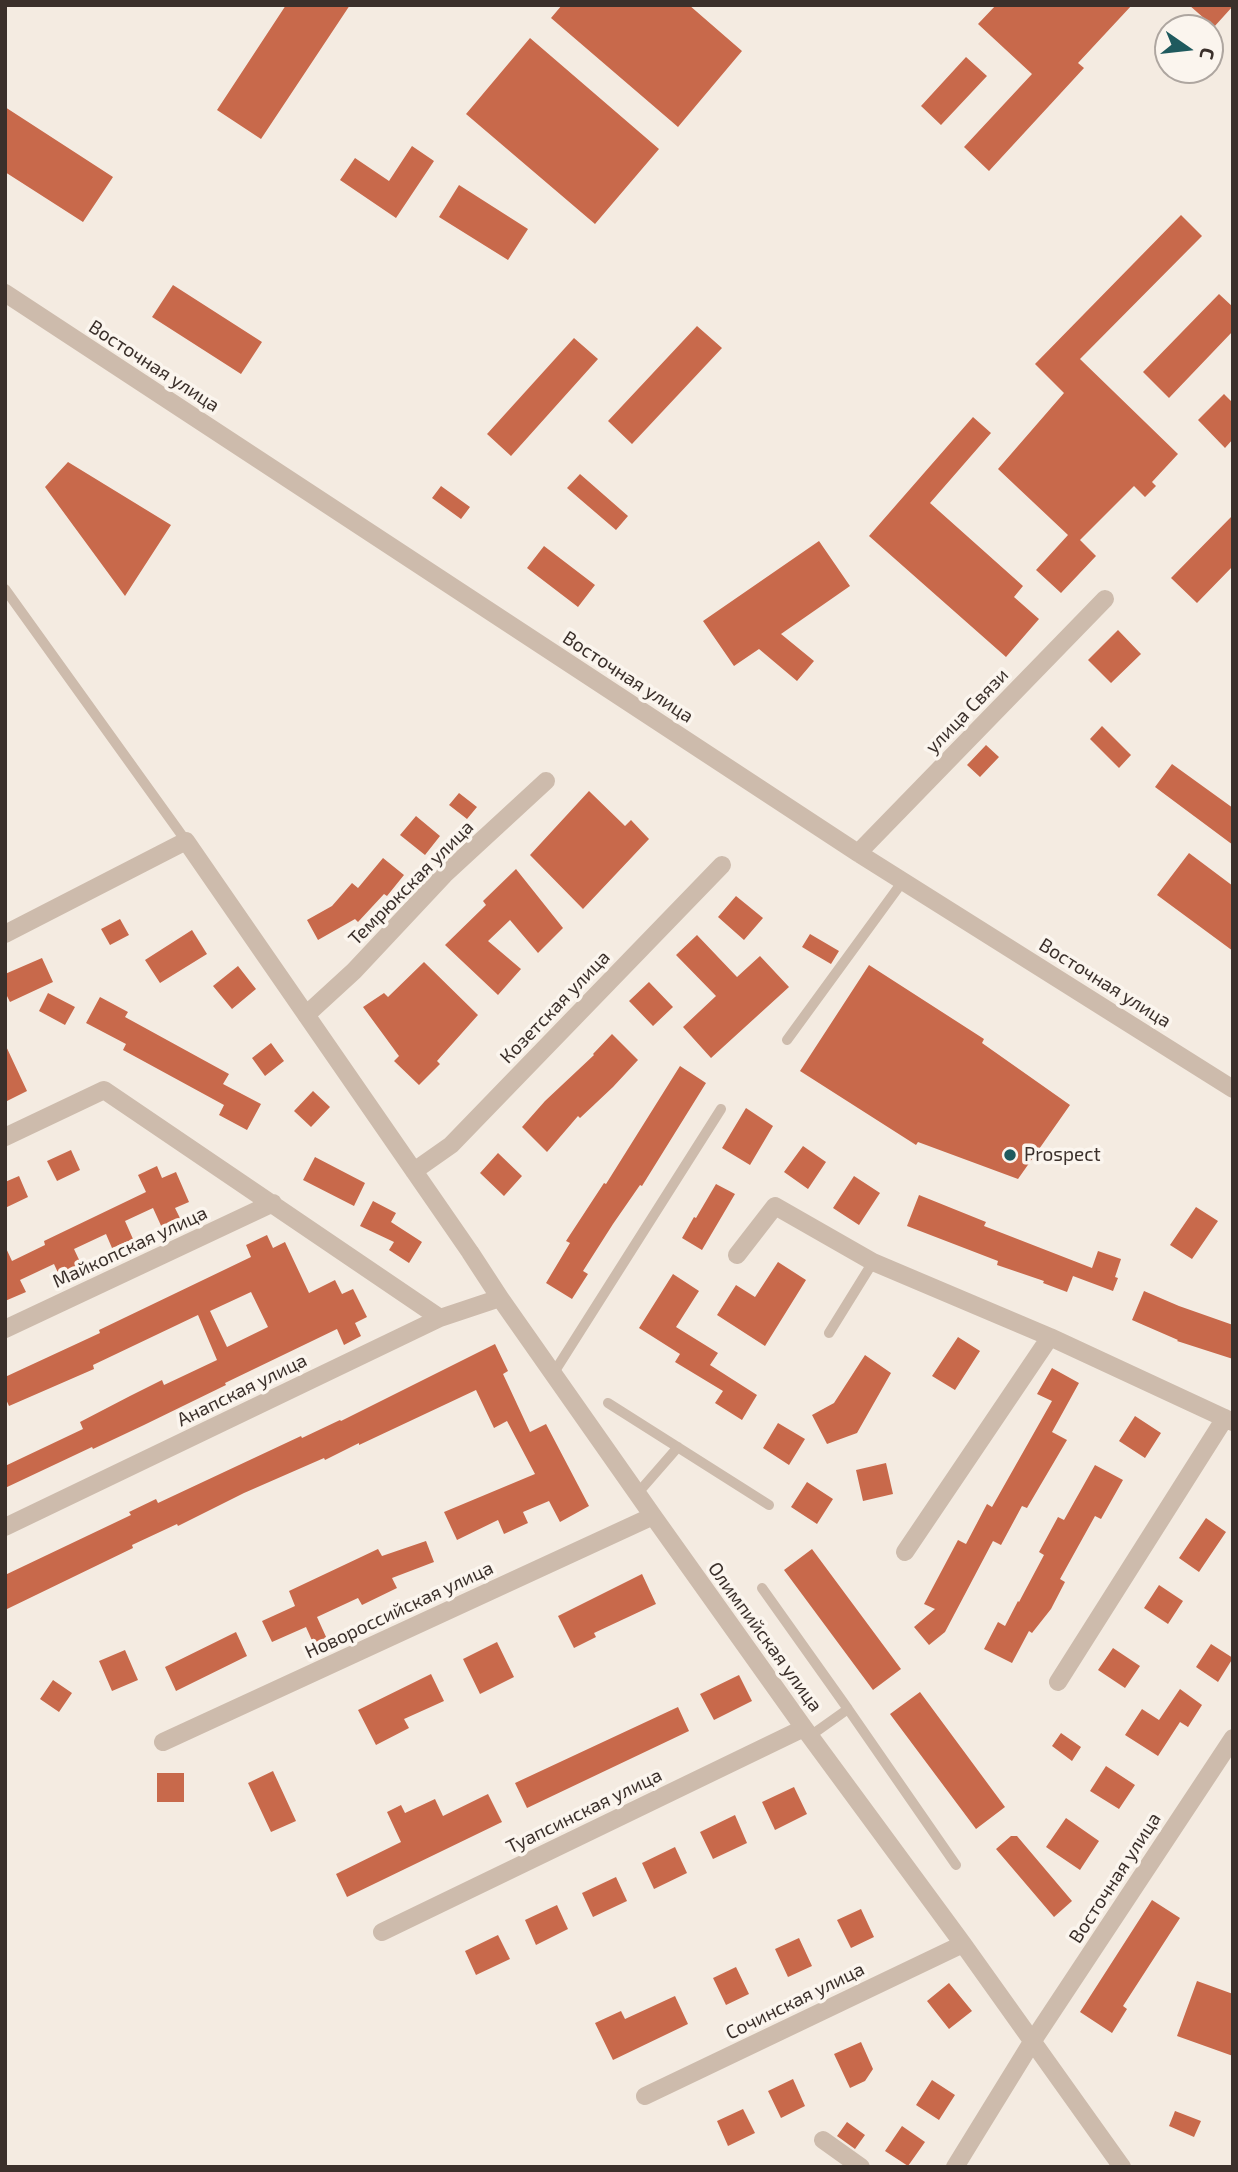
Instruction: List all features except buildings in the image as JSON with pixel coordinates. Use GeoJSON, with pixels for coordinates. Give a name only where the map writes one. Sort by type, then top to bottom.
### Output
{"type":"FeatureCollection","features":[{"type":"Feature","properties":{"kind":"street","name":"Восточная улица"},"geometry":{"type":"LineString","coordinates":[[5,293],[858,853],[1233,1089]]}},
{"type":"Feature","properties":{"kind":"street","name":"улица Связи"},"geometry":{"type":"LineString","coordinates":[[858,853],[1105,599]]}},
{"type":"Feature","properties":{"kind":"street","name":"Темрюкская улица"},"geometry":{"type":"LineString","coordinates":[[306,1015],[354,971],[444,875],[546,780]]}},
{"type":"Feature","properties":{"kind":"street"},"geometry":{"type":"LineString","coordinates":[[5,934],[186,841]]}},
{"type":"Feature","properties":{"kind":"street","name":"Олимпийская улица"},"geometry":{"type":"LineString","coordinates":[[186,841],[653,1516],[1122,2167]]}},
{"type":"Feature","properties":{"kind":"street","name":"Козетская улица"},"geometry":{"type":"LineString","coordinates":[[414,1171],[451,1145],[722,865]]}},
{"type":"Feature","properties":{"kind":"street"},"geometry":{"type":"LineString","coordinates":[[5,1137],[104,1090],[440,1318]]}},
{"type":"Feature","properties":{"kind":"street","name":"Майкопская улица"},"geometry":{"type":"LineString","coordinates":[[5,1329],[273,1203]]}},
{"type":"Feature","properties":{"kind":"street"},"geometry":{"type":"LineString","coordinates":[[737,1255],[775,1206],[873,1262],[1050,1337],[1229,1420],[1058,1682]]}},
{"type":"Feature","properties":{"kind":"street","name":"Анапская улица"},"geometry":{"type":"LineString","coordinates":[[5,1527],[440,1318],[500,1298]]}},
{"type":"Feature","properties":{"kind":"street"},"geometry":{"type":"LineString","coordinates":[[905,1552],[1050,1337]]}},
{"type":"Feature","properties":{"kind":"street","name":"Новороссийская улица"},"geometry":{"type":"LineString","coordinates":[[163,1742],[653,1516]]}},
{"type":"Feature","properties":{"kind":"street","name":"Туапсинская улица"},"geometry":{"type":"LineString","coordinates":[[382,1932],[807,1732]]}},
{"type":"Feature","properties":{"kind":"street","name":"Восточная улица"},"geometry":{"type":"LineString","coordinates":[[1032,2042],[1233,1738]]}},
{"type":"Feature","properties":{"kind":"street","name":"Сочинская улица"},"geometry":{"type":"LineString","coordinates":[[645,2096],[963,1944]]}},
{"type":"Feature","properties":{"kind":"street"},"geometry":{"type":"LineString","coordinates":[[955,2167],[1032,2042]]}},
{"type":"Feature","properties":{"kind":"street"},"geometry":{"type":"LineString","coordinates":[[823,2140],[860,2167]]}},
{"type":"Feature","properties":{"kind":"lane"},"geometry":{"type":"LineString","coordinates":[[5,589],[186,841]]}},
{"type":"Feature","properties":{"kind":"lane"},"geometry":{"type":"LineString","coordinates":[[787,1040],[903,881]]}},
{"type":"Feature","properties":{"kind":"lane"},"geometry":{"type":"LineString","coordinates":[[553,1374],[721,1109]]}},
{"type":"Feature","properties":{"kind":"lane"},"geometry":{"type":"LineString","coordinates":[[829,1333],[873,1262]]}},
{"type":"Feature","properties":{"kind":"lane"},"geometry":{"type":"LineString","coordinates":[[608,1403],[769,1504]]}},
{"type":"Feature","properties":{"kind":"lane"},"geometry":{"type":"LineString","coordinates":[[637,1493],[678,1447]]}},
{"type":"Feature","properties":{"kind":"lane"},"geometry":{"type":"LineString","coordinates":[[762,1588],[956,1865]]}},
{"type":"Feature","properties":{"kind":"lane"},"geometry":{"type":"LineString","coordinates":[[807,1732],[848,1709]]}},
{"type":"Feature","properties":{"kind":"place","name":"Prospect"},"geometry":{"type":"Point","coordinates":[1010,1155]}}]}
